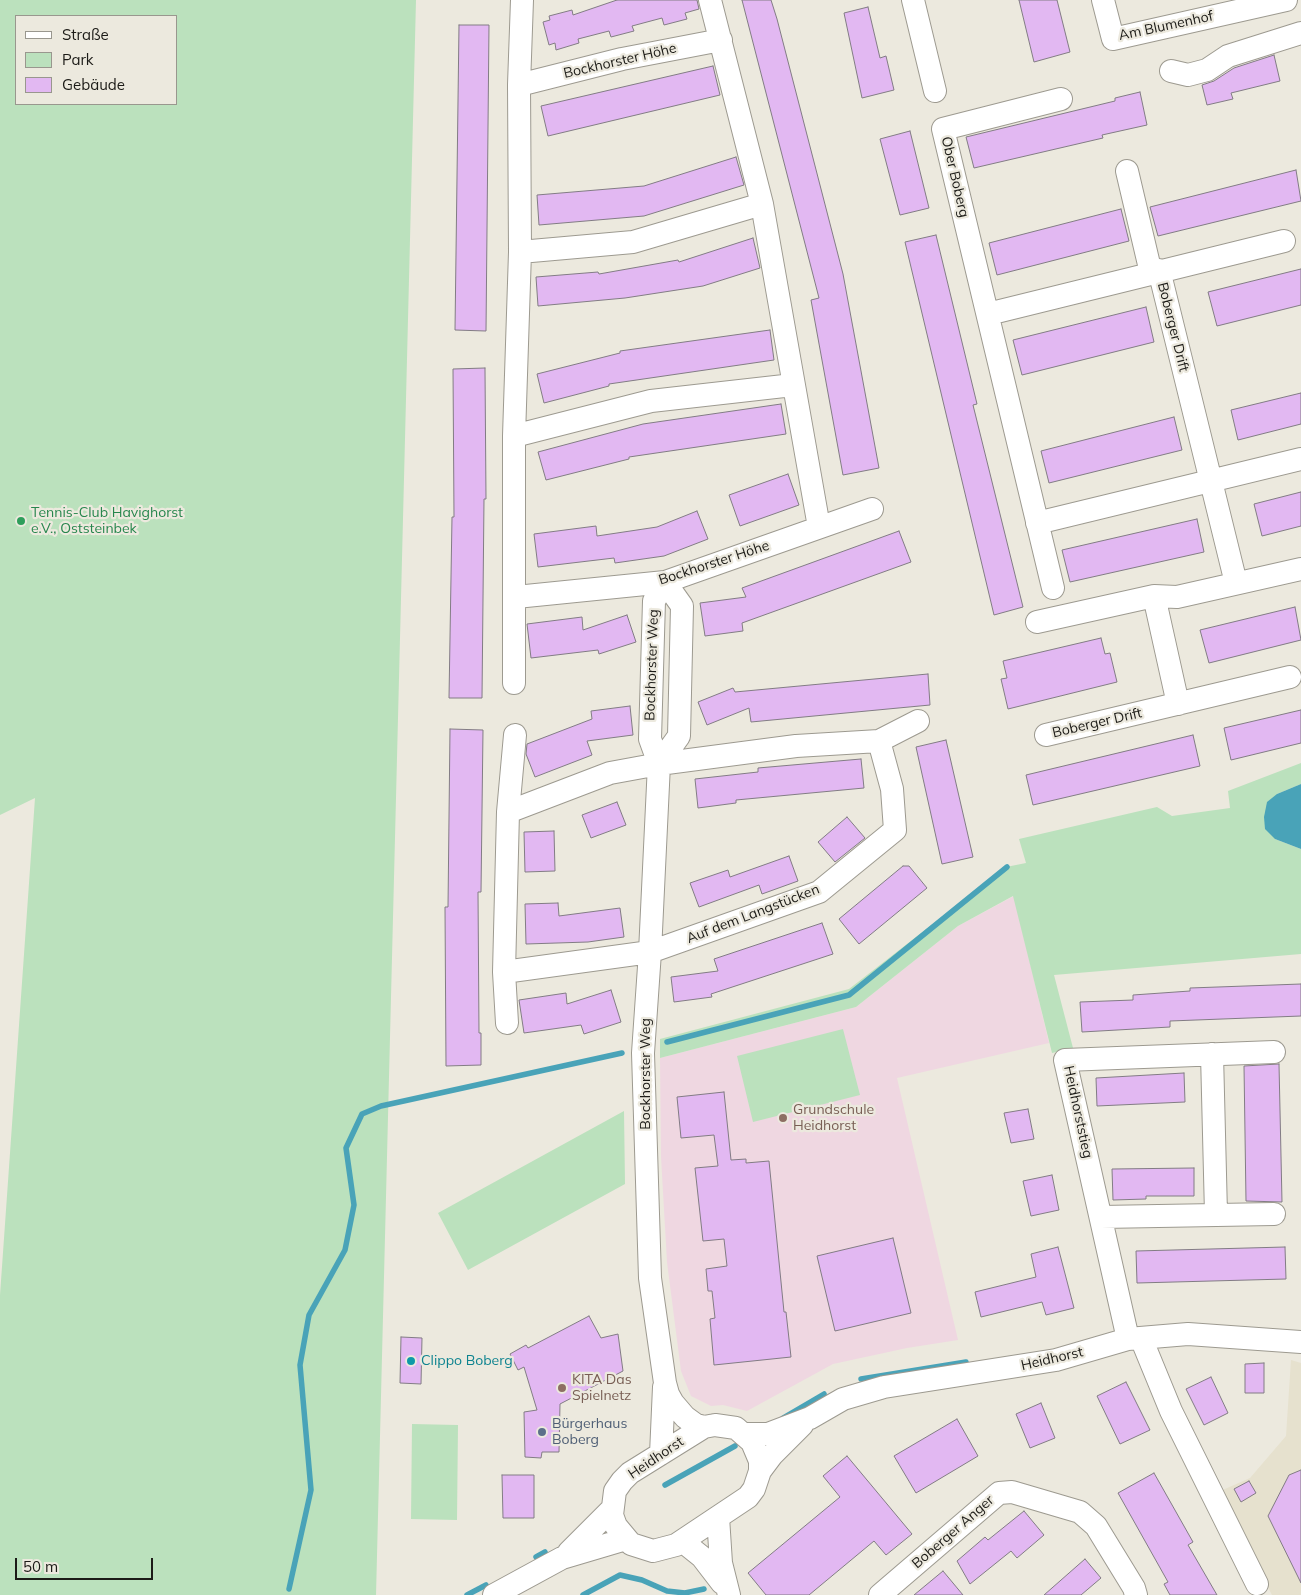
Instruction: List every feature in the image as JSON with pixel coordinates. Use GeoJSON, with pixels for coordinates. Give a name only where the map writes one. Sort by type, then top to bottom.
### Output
{"type":"FeatureCollection","features":[{"type":"Feature","properties":{"kind":"street"},"geometry":{"type":"LineString","coordinates":[[514,683],[516,597],[514,436],[520,252],[519,85],[522,0]]}},
{"type":"Feature","properties":{"kind":"street"},"geometry":{"type":"LineString","coordinates":[[710,0],[762,204],[819,527]]}},
{"type":"Feature","properties":{"kind":"street"},"geometry":{"type":"LineString","coordinates":[[913,0],[935,91]]}},
{"type":"Feature","properties":{"kind":"street","name":"Am Blumenhof"},"geometry":{"type":"LineString","coordinates":[[1103,0],[1113,39],[1286,0]]}},
{"type":"Feature","properties":{"kind":"street"},"geometry":{"type":"LineString","coordinates":[[1171,71],[1188,75],[1207,70],[1228,56],[1301,33]]}},
{"type":"Feature","properties":{"kind":"street","name":"Bockhorster Höhe"},"geometry":{"type":"LineString","coordinates":[[519,85],[622,59],[721,40]]}},
{"type":"Feature","properties":{"kind":"street","name":"Ober Boberg"},"geometry":{"type":"LineString","coordinates":[[1053,588],[943,129],[1061,99]]}},
{"type":"Feature","properties":{"kind":"street"},"geometry":{"type":"LineString","coordinates":[[988,314],[1155,272],[1127,171]]}},
{"type":"Feature","properties":{"kind":"street"},"geometry":{"type":"LineString","coordinates":[[520,252],[633,242],[762,204]]}},
{"type":"Feature","properties":{"kind":"street","name":"Boberger Drift"},"geometry":{"type":"LineString","coordinates":[[1236,583],[1211,480],[1155,272],[1284,240]]}},
{"type":"Feature","properties":{"kind":"street"},"geometry":{"type":"LineString","coordinates":[[514,436],[651,401],[793,385]]}},
{"type":"Feature","properties":{"kind":"street"},"geometry":{"type":"LineString","coordinates":[[1037,523],[1301,459]]}},
{"type":"Feature","properties":{"kind":"street","name":"Bockhorster Höhe"},"geometry":{"type":"LineString","coordinates":[[516,597],[665,582],[872,508]]}},
{"type":"Feature","properties":{"kind":"street"},"geometry":{"type":"LineString","coordinates":[[1037,622],[1154,596],[1176,597],[1301,569]]}},
{"type":"Feature","properties":{"kind":"street","name":"Bockhorster Weg"},"geometry":{"type":"LineString","coordinates":[[661,1454],[664,1383],[650,1278],[643,1053],[659,764],[679,736],[682,606],[665,582]]}},
{"type":"Feature","properties":{"kind":"street"},"geometry":{"type":"LineString","coordinates":[[1154,596],[1178,704]]}},
{"type":"Feature","properties":{"kind":"street","name":"Boberger Drift"},"geometry":{"type":"LineString","coordinates":[[1046,735],[1290,677]]}},
{"type":"Feature","properties":{"kind":"street"},"geometry":{"type":"LineString","coordinates":[[508,812],[610,773],[659,764],[796,746],[878,741],[918,721]]}},
{"type":"Feature","properties":{"kind":"street"},"geometry":{"type":"LineString","coordinates":[[507,1023],[504,972],[508,812],[515,735]]}},
{"type":"Feature","properties":{"kind":"street","name":"Auf dem Langstücken"},"geometry":{"type":"LineString","coordinates":[[504,972],[650,952],[819,892],[895,830],[892,789],[878,741]]}},
{"type":"Feature","properties":{"kind":"street","name":"Heidhorststieg"},"geometry":{"type":"LineString","coordinates":[[1257,1584],[1135,1338],[1101,1217],[1065,1060],[1274,1052]]}},
{"type":"Feature","properties":{"kind":"street"},"geometry":{"type":"LineString","coordinates":[[1212,1054],[1216,1214]]}},
{"type":"Feature","properties":{"kind":"street"},"geometry":{"type":"LineString","coordinates":[[1101,1217],[1274,1214]]}},
{"type":"Feature","properties":{"kind":"street","name":"Heidhorst"},"geometry":{"type":"LineString","coordinates":[[562,1558],[598,1526],[612,1509],[615,1492],[622,1482],[661,1454],[704,1427],[725,1425],[745,1434],[768,1434],[810,1418],[843,1399],[884,1387],[1056,1360],[1135,1338],[1188,1334],[1301,1338]]}},
{"type":"Feature","properties":{"kind":"street","name":"Bockhorster Weg"},"geometry":{"type":"LineString","coordinates":[[664,1383],[678,1410],[690,1422],[704,1427]]}},
{"type":"Feature","properties":{"kind":"street","name":"Heidhorst"},"geometry":{"type":"LineString","coordinates":[[494,1595],[562,1558],[626,1539],[642,1549],[653,1550],[665,1549],[682,1541],[748,1497],[754,1489],[760,1471],[772,1455],[810,1418]]}},
{"type":"Feature","properties":{"kind":"street"},"geometry":{"type":"LineString","coordinates":[[745,1434],[758,1451],[760,1471]]}},
{"type":"Feature","properties":{"kind":"street","name":"Boberger Anger"},"geometry":{"type":"LineString","coordinates":[[880,1595],[999,1493],[1012,1492],[1080,1512],[1096,1526],[1134,1588],[1136,1595]]}},
{"type":"Feature","properties":{"kind":"street"},"geometry":{"type":"LineString","coordinates":[[612,1509],[616,1526],[626,1539]]}},
{"type":"Feature","properties":{"kind":"street"},"geometry":{"type":"LineString","coordinates":[[718,1517],[718,1539],[728,1594]]}},
{"type":"Feature","properties":{"kind":"street"},"geometry":{"type":"LineString","coordinates":[[682,1541],[710,1566],[728,1594]]}},
{"type":"Feature","properties":{"kind":"shaded area","name":"Grundschule Heidhorst"},"geometry":{"type":"Polygon","coordinates":[[[1014,896],[1049,1043],[897,1078],[958,1340],[907,1348],[833,1364],[747,1411],[723,1405],[711,1406],[691,1396],[681,1371],[667,1262],[661,1157],[660,1058],[856,1007],[958,926],[1014,896]]]}},
{"type":"Feature","properties":{"kind":"shaded area"},"geometry":{"type":"Polygon","coordinates":[[[1291,1360],[1301,1363],[1301,1595],[1272,1595],[1218,1492],[1250,1478],[1286,1436],[1291,1360]]]}},
{"type":"Feature","properties":{"kind":"green space"},"geometry":{"type":"Polygon","coordinates":[[[0,0],[416,0],[376,1595],[0,1595],[0,1295],[35,798],[0,815],[0,0]]]}},
{"type":"Feature","properties":{"kind":"green space"},"geometry":{"type":"Polygon","coordinates":[[[1301,763],[1301,784],[1277,794],[1275,839],[1301,849],[1301,954],[1054,975],[1073,1048],[1052,1053],[1013,896],[958,926],[856,1007],[660,1058],[660,1039],[849,989],[1006,867],[1026,863],[1019,839],[1157,807],[1172,816],[1230,808],[1228,791],[1301,763]]]}},
{"type":"Feature","properties":{"kind":"green space"},"geometry":{"type":"Polygon","coordinates":[[[843,1029],[860,1095],[753,1122],[737,1056],[843,1029]]]}},
{"type":"Feature","properties":{"kind":"green space"},"geometry":{"type":"Polygon","coordinates":[[[624,1111],[625,1184],[468,1270],[438,1213],[624,1111]]]}},
{"type":"Feature","properties":{"kind":"green space"},"geometry":{"type":"Polygon","coordinates":[[[412,1424],[458,1425],[457,1520],[411,1519],[412,1424]]]}},
{"type":"Feature","properties":{"kind":"water"},"geometry":{"type":"Polygon","coordinates":[[[1301,784],[1301,849],[1275,839],[1265,829],[1264,817],[1267,802],[1277,794],[1301,784]]]}},
{"type":"Feature","properties":{"kind":"building"},"geometry":{"type":"Polygon","coordinates":[[[617,0],[697,0],[699,9],[685,13],[687,19],[664,25],[662,18],[632,26],[634,31],[611,37],[609,31],[578,39],[579,43],[556,50],[555,43],[549,45],[543,22],[550,20],[549,16],[572,10],[573,15],[617,0]]]}},
{"type":"Feature","properties":{"kind":"building"},"geometry":{"type":"Polygon","coordinates":[[[742,0],[771,0],[777,19],[843,274],[879,468],[843,475],[811,300],[819,298],[742,0]]]}},
{"type":"Feature","properties":{"kind":"building"},"geometry":{"type":"Polygon","coordinates":[[[1019,0],[1057,0],[1070,52],[1034,62],[1019,0]]]}},
{"type":"Feature","properties":{"kind":"building"},"geometry":{"type":"Polygon","coordinates":[[[868,7],[880,58],[886,56],[894,90],[862,98],[844,13],[868,7]]]}},
{"type":"Feature","properties":{"kind":"building"},"geometry":{"type":"Polygon","coordinates":[[[459,25],[489,25],[486,331],[455,330],[459,25]]]}},
{"type":"Feature","properties":{"kind":"building"},"geometry":{"type":"Polygon","coordinates":[[[1274,55],[1280,81],[1231,93],[1233,99],[1207,105],[1202,85],[1214,81],[1234,68],[1274,55]]]}},
{"type":"Feature","properties":{"kind":"building"},"geometry":{"type":"Polygon","coordinates":[[[713,66],[720,95],[548,136],[541,106],[713,66]]]}},
{"type":"Feature","properties":{"kind":"building"},"geometry":{"type":"Polygon","coordinates":[[[1140,92],[1147,125],[1102,135],[1103,138],[974,168],[966,137],[1115,101],[1115,98],[1140,92]]]}},
{"type":"Feature","properties":{"kind":"building"},"geometry":{"type":"Polygon","coordinates":[[[910,131],[929,208],[900,215],[880,139],[910,131]]]}},
{"type":"Feature","properties":{"kind":"building"},"geometry":{"type":"Polygon","coordinates":[[[736,157],[744,185],[644,216],[539,225],[537,195],[644,186],[736,157]]]}},
{"type":"Feature","properties":{"kind":"building"},"geometry":{"type":"Polygon","coordinates":[[[1296,170],[1301,201],[1158,236],[1150,207],[1296,170]]]}},
{"type":"Feature","properties":{"kind":"building"},"geometry":{"type":"Polygon","coordinates":[[[1121,209],[1129,241],[997,275],[989,243],[1121,209]]]}},
{"type":"Feature","properties":{"kind":"building"},"geometry":{"type":"Polygon","coordinates":[[[936,235],[977,404],[973,405],[1023,607],[994,615],[905,242],[936,235]]]}},
{"type":"Feature","properties":{"kind":"building"},"geometry":{"type":"Polygon","coordinates":[[[753,238],[760,268],[703,286],[625,298],[538,306],[536,277],[598,272],[599,274],[678,260],[679,262],[753,238]]]}},
{"type":"Feature","properties":{"kind":"building"},"geometry":{"type":"Polygon","coordinates":[[[1301,269],[1301,305],[1217,326],[1208,292],[1301,269]]]}},
{"type":"Feature","properties":{"kind":"building"},"geometry":{"type":"Polygon","coordinates":[[[1146,307],[1154,342],[1022,375],[1013,340],[1146,307]]]}},
{"type":"Feature","properties":{"kind":"building"},"geometry":{"type":"Polygon","coordinates":[[[770,330],[774,360],[609,384],[609,386],[544,403],[537,374],[620,353],[620,351],[770,330]]]}},
{"type":"Feature","properties":{"kind":"building"},"geometry":{"type":"Polygon","coordinates":[[[485,368],[486,499],[484,499],[482,698],[449,698],[452,517],[454,517],[453,369],[485,368]]]}},
{"type":"Feature","properties":{"kind":"building"},"geometry":{"type":"Polygon","coordinates":[[[1301,393],[1301,424],[1238,440],[1231,410],[1301,393]]]}},
{"type":"Feature","properties":{"kind":"building"},"geometry":{"type":"Polygon","coordinates":[[[781,404],[786,434],[629,457],[629,459],[546,480],[538,452],[643,424],[781,404]]]}},
{"type":"Feature","properties":{"kind":"building"},"geometry":{"type":"Polygon","coordinates":[[[1174,417],[1182,450],[1049,483],[1041,451],[1174,417]]]}},
{"type":"Feature","properties":{"kind":"building"},"geometry":{"type":"Polygon","coordinates":[[[788,474],[799,505],[740,526],[729,495],[788,474]]]}},
{"type":"Feature","properties":{"kind":"building"},"geometry":{"type":"Polygon","coordinates":[[[1301,492],[1301,526],[1262,536],[1254,504],[1301,492]]]}},
{"type":"Feature","properties":{"kind":"building"},"geometry":{"type":"Polygon","coordinates":[[[697,511],[708,539],[664,556],[615,563],[614,558],[538,567],[534,534],[596,526],[597,536],[657,527],[697,511]]]}},
{"type":"Feature","properties":{"kind":"building"},"geometry":{"type":"Polygon","coordinates":[[[1197,519],[1204,552],[1070,582],[1062,550],[1197,519]]]}},
{"type":"Feature","properties":{"kind":"building"},"geometry":{"type":"Polygon","coordinates":[[[899,531],[911,562],[742,623],[743,631],[705,636],[700,603],[746,597],[742,588],[899,531]]]}},
{"type":"Feature","properties":{"kind":"building"},"geometry":{"type":"Polygon","coordinates":[[[1295,607],[1301,640],[1209,663],[1200,630],[1295,607]]]}},
{"type":"Feature","properties":{"kind":"building"},"geometry":{"type":"Polygon","coordinates":[[[627,615],[636,642],[599,654],[598,650],[531,658],[527,624],[582,617],[583,630],[627,615]]]}},
{"type":"Feature","properties":{"kind":"building"},"geometry":{"type":"Polygon","coordinates":[[[1101,638],[1105,654],[1110,653],[1117,682],[1008,709],[1001,679],[1007,678],[1003,661],[1101,638]]]}},
{"type":"Feature","properties":{"kind":"building"},"geometry":{"type":"Polygon","coordinates":[[[928,674],[930,705],[751,722],[749,708],[707,725],[698,702],[733,688],[735,692],[928,674]]]}},
{"type":"Feature","properties":{"kind":"building"},"geometry":{"type":"Polygon","coordinates":[[[630,706],[633,735],[587,741],[592,755],[535,777],[526,754],[527,744],[592,719],[591,711],[630,706]]]}},
{"type":"Feature","properties":{"kind":"building"},"geometry":{"type":"Polygon","coordinates":[[[1301,710],[1301,743],[1231,760],[1224,728],[1301,710]]]}},
{"type":"Feature","properties":{"kind":"building"},"geometry":{"type":"Polygon","coordinates":[[[450,729],[483,730],[481,892],[478,892],[481,1065],[446,1066],[445,907],[448,907],[450,729]]]}},
{"type":"Feature","properties":{"kind":"building"},"geometry":{"type":"Polygon","coordinates":[[[1193,735],[1200,766],[1033,805],[1026,775],[1193,735]]]}},
{"type":"Feature","properties":{"kind":"building"},"geometry":{"type":"Polygon","coordinates":[[[946,740],[973,857],[942,864],[916,747],[946,740]]]}},
{"type":"Feature","properties":{"kind":"building"},"geometry":{"type":"Polygon","coordinates":[[[861,759],[864,788],[736,800],[736,803],[698,808],[695,779],[758,772],[758,768],[861,759]]]}},
{"type":"Feature","properties":{"kind":"building"},"geometry":{"type":"Polygon","coordinates":[[[617,802],[626,825],[591,838],[582,815],[617,802]]]}},
{"type":"Feature","properties":{"kind":"building"},"geometry":{"type":"Polygon","coordinates":[[[847,817],[865,838],[835,862],[818,842],[847,817]]]}},
{"type":"Feature","properties":{"kind":"building"},"geometry":{"type":"Polygon","coordinates":[[[554,831],[555,871],[525,872],[524,832],[554,831]]]}},
{"type":"Feature","properties":{"kind":"building"},"geometry":{"type":"Polygon","coordinates":[[[789,856],[798,881],[762,894],[759,885],[699,907],[690,883],[728,870],[730,877],[789,856]]]}},
{"type":"Feature","properties":{"kind":"building"},"geometry":{"type":"Polygon","coordinates":[[[903,866],[909,866],[927,888],[859,944],[839,919],[903,866]]]}},
{"type":"Feature","properties":{"kind":"building"},"geometry":{"type":"Polygon","coordinates":[[[558,903],[559,916],[620,908],[624,937],[588,942],[526,944],[525,904],[558,903]]]}},
{"type":"Feature","properties":{"kind":"building"},"geometry":{"type":"Polygon","coordinates":[[[822,923],[833,954],[711,994],[712,997],[674,1002],[671,977],[718,971],[714,959],[822,923]]]}},
{"type":"Feature","properties":{"kind":"building"},"geometry":{"type":"Polygon","coordinates":[[[1301,984],[1301,1016],[1170,1021],[1170,1027],[1082,1032],[1080,1002],[1133,1000],[1133,995],[1190,991],[1190,988],[1301,984]]]}},
{"type":"Feature","properties":{"kind":"building"},"geometry":{"type":"Polygon","coordinates":[[[611,990],[621,1022],[584,1034],[581,1025],[524,1033],[519,1000],[566,993],[567,1004],[611,990]]]}},
{"type":"Feature","properties":{"kind":"building"},"geometry":{"type":"Polygon","coordinates":[[[1279,1064],[1282,1202],[1246,1201],[1244,1066],[1279,1064]]]}},
{"type":"Feature","properties":{"kind":"building"},"geometry":{"type":"Polygon","coordinates":[[[1184,1073],[1185,1102],[1097,1106],[1096,1078],[1184,1073]]]}},
{"type":"Feature","properties":{"kind":"building"},"geometry":{"type":"Polygon","coordinates":[[[724,1092],[731,1160],[746,1159],[746,1163],[769,1161],[784,1312],[786,1312],[791,1357],[714,1365],[710,1319],[715,1318],[712,1291],[708,1291],[706,1269],[727,1266],[724,1239],[703,1241],[695,1168],[718,1166],[714,1135],[681,1138],[677,1097],[724,1092]]]}},
{"type":"Feature","properties":{"kind":"building"},"geometry":{"type":"Polygon","coordinates":[[[1028,1109],[1034,1139],[1011,1143],[1004,1113],[1028,1109]]]}},
{"type":"Feature","properties":{"kind":"building"},"geometry":{"type":"Polygon","coordinates":[[[1194,1168],[1194,1196],[1146,1196],[1146,1199],[1113,1200],[1112,1169],[1194,1168]]]}},
{"type":"Feature","properties":{"kind":"building"},"geometry":{"type":"Polygon","coordinates":[[[1052,1175],[1059,1210],[1031,1216],[1023,1181],[1052,1175]]]}},
{"type":"Feature","properties":{"kind":"building"},"geometry":{"type":"Polygon","coordinates":[[[893,1238],[911,1313],[835,1331],[817,1256],[893,1238]]]}},
{"type":"Feature","properties":{"kind":"building"},"geometry":{"type":"Polygon","coordinates":[[[1058,1247],[1074,1308],[1046,1315],[1042,1302],[981,1317],[975,1292],[1036,1277],[1031,1254],[1058,1247]]]}},
{"type":"Feature","properties":{"kind":"building"},"geometry":{"type":"Polygon","coordinates":[[[1285,1247],[1286,1279],[1137,1283],[1136,1251],[1285,1247]]]}},
{"type":"Feature","properties":{"kind":"building"},"geometry":{"type":"Polygon","coordinates":[[[589,1316],[601,1338],[618,1334],[623,1371],[560,1404],[559,1452],[542,1452],[541,1458],[525,1457],[524,1412],[537,1410],[524,1367],[518,1370],[510,1354],[526,1345],[528,1348],[589,1316]]]}},
{"type":"Feature","properties":{"kind":"building","name":"Clippo Boberg"},"geometry":{"type":"Polygon","coordinates":[[[401,1337],[422,1338],[421,1384],[400,1383],[401,1337]]]}},
{"type":"Feature","properties":{"kind":"building"},"geometry":{"type":"Polygon","coordinates":[[[1264,1363],[1264,1393],[1245,1393],[1245,1364],[1264,1363]]]}},
{"type":"Feature","properties":{"kind":"building"},"geometry":{"type":"Polygon","coordinates":[[[1211,1377],[1228,1413],[1204,1425],[1186,1389],[1211,1377]]]}},
{"type":"Feature","properties":{"kind":"building"},"geometry":{"type":"Polygon","coordinates":[[[1126,1382],[1150,1430],[1120,1444],[1097,1396],[1126,1382]]]}},
{"type":"Feature","properties":{"kind":"building"},"geometry":{"type":"Polygon","coordinates":[[[1041,1403],[1055,1438],[1030,1448],[1016,1414],[1041,1403]]]}},
{"type":"Feature","properties":{"kind":"building"},"geometry":{"type":"Polygon","coordinates":[[[957,1419],[978,1456],[916,1493],[894,1456],[957,1419]]]}},
{"type":"Feature","properties":{"kind":"building"},"geometry":{"type":"Polygon","coordinates":[[[847,1456],[912,1534],[886,1555],[874,1541],[809,1595],[766,1595],[748,1573],[840,1497],[823,1476],[847,1456]]]}},
{"type":"Feature","properties":{"kind":"building"},"geometry":{"type":"Polygon","coordinates":[[[1301,1470],[1301,1583],[1268,1516],[1289,1475],[1301,1470]]]}},
{"type":"Feature","properties":{"kind":"building"},"geometry":{"type":"Polygon","coordinates":[[[1154,1473],[1193,1542],[1188,1545],[1217,1595],[1170,1595],[1164,1584],[1168,1582],[1118,1493],[1154,1473]]]}},
{"type":"Feature","properties":{"kind":"building"},"geometry":{"type":"Polygon","coordinates":[[[502,1475],[534,1475],[534,1518],[503,1518],[502,1475]]]}},
{"type":"Feature","properties":{"kind":"building"},"geometry":{"type":"Polygon","coordinates":[[[1249,1481],[1256,1493],[1241,1502],[1234,1489],[1249,1481]]]}},
{"type":"Feature","properties":{"kind":"building"},"geometry":{"type":"Polygon","coordinates":[[[1024,1511],[1044,1535],[1017,1558],[1011,1551],[970,1584],[957,1561],[985,1537],[988,1540],[1024,1511]]]}},
{"type":"Feature","properties":{"kind":"building"},"geometry":{"type":"Polygon","coordinates":[[[1085,1559],[1101,1578],[1081,1595],[1044,1595],[1085,1559]]]}},
{"type":"Feature","properties":{"kind":"building"},"geometry":{"type":"Polygon","coordinates":[[[943,1571],[963,1595],[914,1595],[943,1571]]]}},
{"type":"Feature","properties":{"kind":"waterway"},"geometry":{"type":"LineString","coordinates":[[667,1042],[849,995],[1007,867]]}},
{"type":"Feature","properties":{"kind":"waterway"},"geometry":{"type":"LineString","coordinates":[[289,1589],[311,1490],[300,1365],[309,1315],[345,1250],[354,1205],[346,1148],[362,1114],[381,1106],[622,1053]]}},
{"type":"Feature","properties":{"kind":"waterway"},"geometry":{"type":"LineString","coordinates":[[861,1379],[966,1362]]}},
{"type":"Feature","properties":{"kind":"waterway"},"geometry":{"type":"LineString","coordinates":[[783,1418],[824,1394]]}},
{"type":"Feature","properties":{"kind":"waterway"},"geometry":{"type":"LineString","coordinates":[[665,1485],[735,1446]]}},
{"type":"Feature","properties":{"kind":"waterway"},"geometry":{"type":"LineString","coordinates":[[536,1557],[545,1552]]}},
{"type":"Feature","properties":{"kind":"waterway"},"geometry":{"type":"LineString","coordinates":[[583,1595],[620,1575],[642,1580],[667,1591],[685,1593],[704,1589]]}},
{"type":"Feature","properties":{"kind":"waterway"},"geometry":{"type":"LineString","coordinates":[[467,1595],[486,1585]]}},
{"type":"Feature","properties":{"kind":"place","name":"Tennis-Club Havighorst e.V., Oststeinbek"},"geometry":{"type":"Point","coordinates":[21,521]}},
{"type":"Feature","properties":{"kind":"place","name":"Grundschule Heidhorst"},"geometry":{"type":"Point","coordinates":[783,1118]}},
{"type":"Feature","properties":{"kind":"place","name":"Clippo Boberg"},"geometry":{"type":"Point","coordinates":[411,1361]}},
{"type":"Feature","properties":{"kind":"place","name":"KITA Das Spielnetz"},"geometry":{"type":"Point","coordinates":[562,1388]}},
{"type":"Feature","properties":{"kind":"place","name":"Bürgerhaus Boberg"},"geometry":{"type":"Point","coordinates":[542,1432]}}]}
